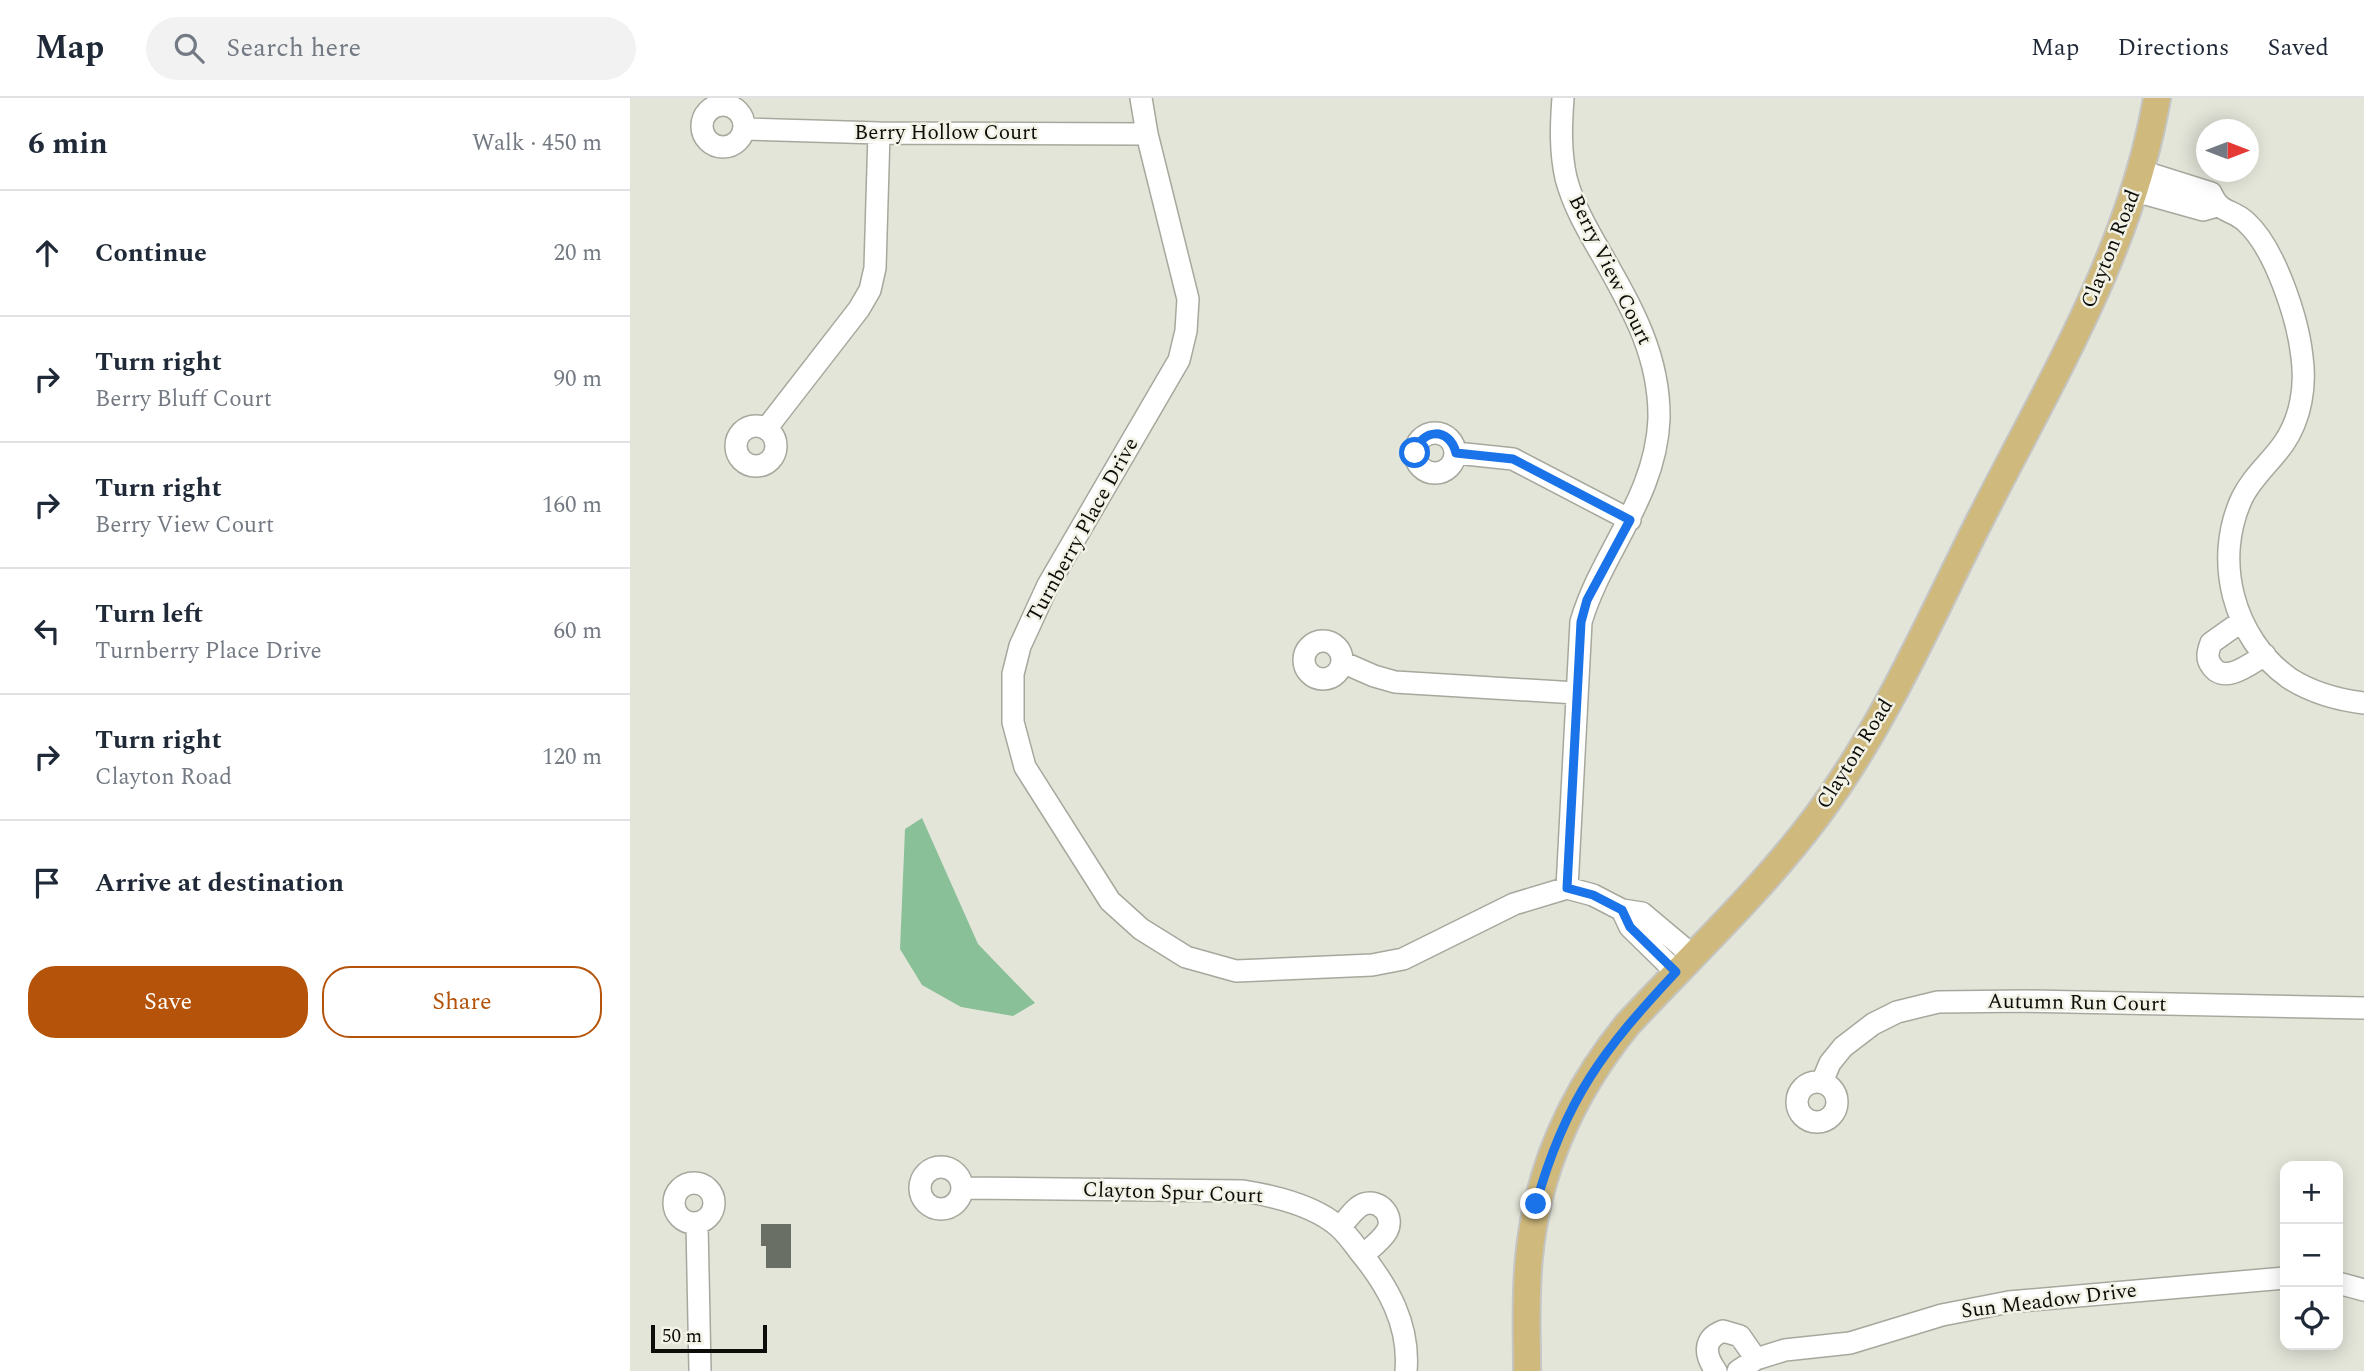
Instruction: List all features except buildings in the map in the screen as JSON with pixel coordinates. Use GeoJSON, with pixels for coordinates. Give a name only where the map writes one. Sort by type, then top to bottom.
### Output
{"type":"FeatureCollection","features":[{"type":"Feature","properties":{"kind":"main road","name":"Clayton Road"},"geometry":{"type":"LineString","coordinates":[[1527,1371],[1527,1289],[1536,1204],[1553,1149],[1577,1096],[1627,1025],[1800,837],[1834,792],[1874,728],[2109,263],[2138,181],[2157,98]]}},
{"type":"Feature","properties":{"kind":"street","name":"Turnberry Place Drive"},"geometry":{"type":"LineString","coordinates":[[1141,98],[1147,134],[1188,299],[1186,331],[1180,360],[1169,381],[1048,585],[1020,646],[1013,674],[1013,722],[1025,767],[1110,901],[1141,929],[1186,957],[1226,969],[1236,971],[1372,965],[1403,959],[1514,904],[1567,888]]}},
{"type":"Feature","properties":{"kind":"street","name":"Berry View Court"},"geometry":{"type":"LineString","coordinates":[[1563,98],[1562,153],[1567,179],[1585,225],[1646,337],[1659,420],[1648,474],[1630,520],[1587,600],[1581,622],[1567,888]]}},
{"type":"Feature","properties":{"kind":"street","name":"Berry Hollow Court"},"geometry":{"type":"LineString","coordinates":[[745,129],[879,133],[1147,134]]}},
{"type":"Feature","properties":{"kind":"street"},"geometry":{"type":"LineString","coordinates":[[766,429],[859,309],[870,289],[875,268],[879,133]]}},
{"type":"Feature","properties":{"kind":"street"},"geometry":{"type":"LineString","coordinates":[[2138,181],[2203,211],[2217,206],[2246,221],[2265,244],[2280,275],[2302,358],[2303,396],[2284,443],[2242,498],[2230,536],[2230,586],[2242,621],[2265,655],[2291,679],[2333,697],[2364,703]]}},
{"type":"Feature","properties":{"kind":"street"},"geometry":{"type":"LineString","coordinates":[[1456,453],[1513,459],[1630,520]]}},
{"type":"Feature","properties":{"kind":"street"},"geometry":{"type":"LineString","coordinates":[[2242,621],[2211,643],[2208,657],[2211,665],[2221,673],[2235,673],[2265,655]]}},
{"type":"Feature","properties":{"kind":"street"},"geometry":{"type":"LineString","coordinates":[[1342,662],[1374,677],[1395,682],[1576,693]]}},
{"type":"Feature","properties":{"kind":"street"},"geometry":{"type":"LineString","coordinates":[[1567,888],[1593,895],[1622,910],[1630,927],[1684,963]]}},
{"type":"Feature","properties":{"kind":"street","name":"Autumn Run Court"},"geometry":{"type":"LineString","coordinates":[[1822,1082],[1830,1063],[1843,1047],[1866,1029],[1896,1012],[1938,1002],[2026,1001],[2364,1008]]}},
{"type":"Feature","properties":{"kind":"street","name":"Clayton Spur Court"},"geometry":{"type":"LineString","coordinates":[[962,1188],[1243,1191],[1269,1195],[1317,1213],[1340,1227],[1382,1279],[1394,1302],[1403,1333],[1406,1371]]}},
{"type":"Feature","properties":{"kind":"street"},"geometry":{"type":"LineString","coordinates":[[1340,1227],[1366,1203],[1376,1203],[1387,1212],[1388,1229],[1363,1255]]}},
{"type":"Feature","properties":{"kind":"street"},"geometry":{"type":"LineString","coordinates":[[697,1223],[700,1371]]}},
{"type":"Feature","properties":{"kind":"street","name":"Sun Meadow Drive"},"geometry":{"type":"LineString","coordinates":[[1738,1371],[1755,1359],[1785,1350],[1850,1343],[1942,1315],[2009,1302],[2280,1278]]}},
{"type":"Feature","properties":{"kind":"street"},"geometry":{"type":"LineString","coordinates":[[2343,1284],[2364,1290]]}},
{"type":"Feature","properties":{"kind":"street"},"geometry":{"type":"LineString","coordinates":[[1716,1371],[1709,1362],[1706,1349],[1712,1338],[1723,1331],[1740,1336],[1755,1359]]}},
{"type":"Feature","properties":{"kind":"shaded area"},"geometry":{"type":"Polygon","coordinates":[[[922,818],[978,944],[1035,1003],[1013,1016],[961,1007],[922,985],[900,949],[905,829],[922,818]]]}},
{"type":"Feature","properties":{"kind":"route"},"geometry":{"type":"LineString","coordinates":[[1415,453],[1417,445],[1426,435],[1445,435],[1456,453],[1513,459],[1630,520],[1587,600],[1581,622],[1567,888],[1593,895],[1622,910],[1630,927],[1676,972],[1627,1025],[1592,1071],[1564,1122],[1536,1204]]}}]}
